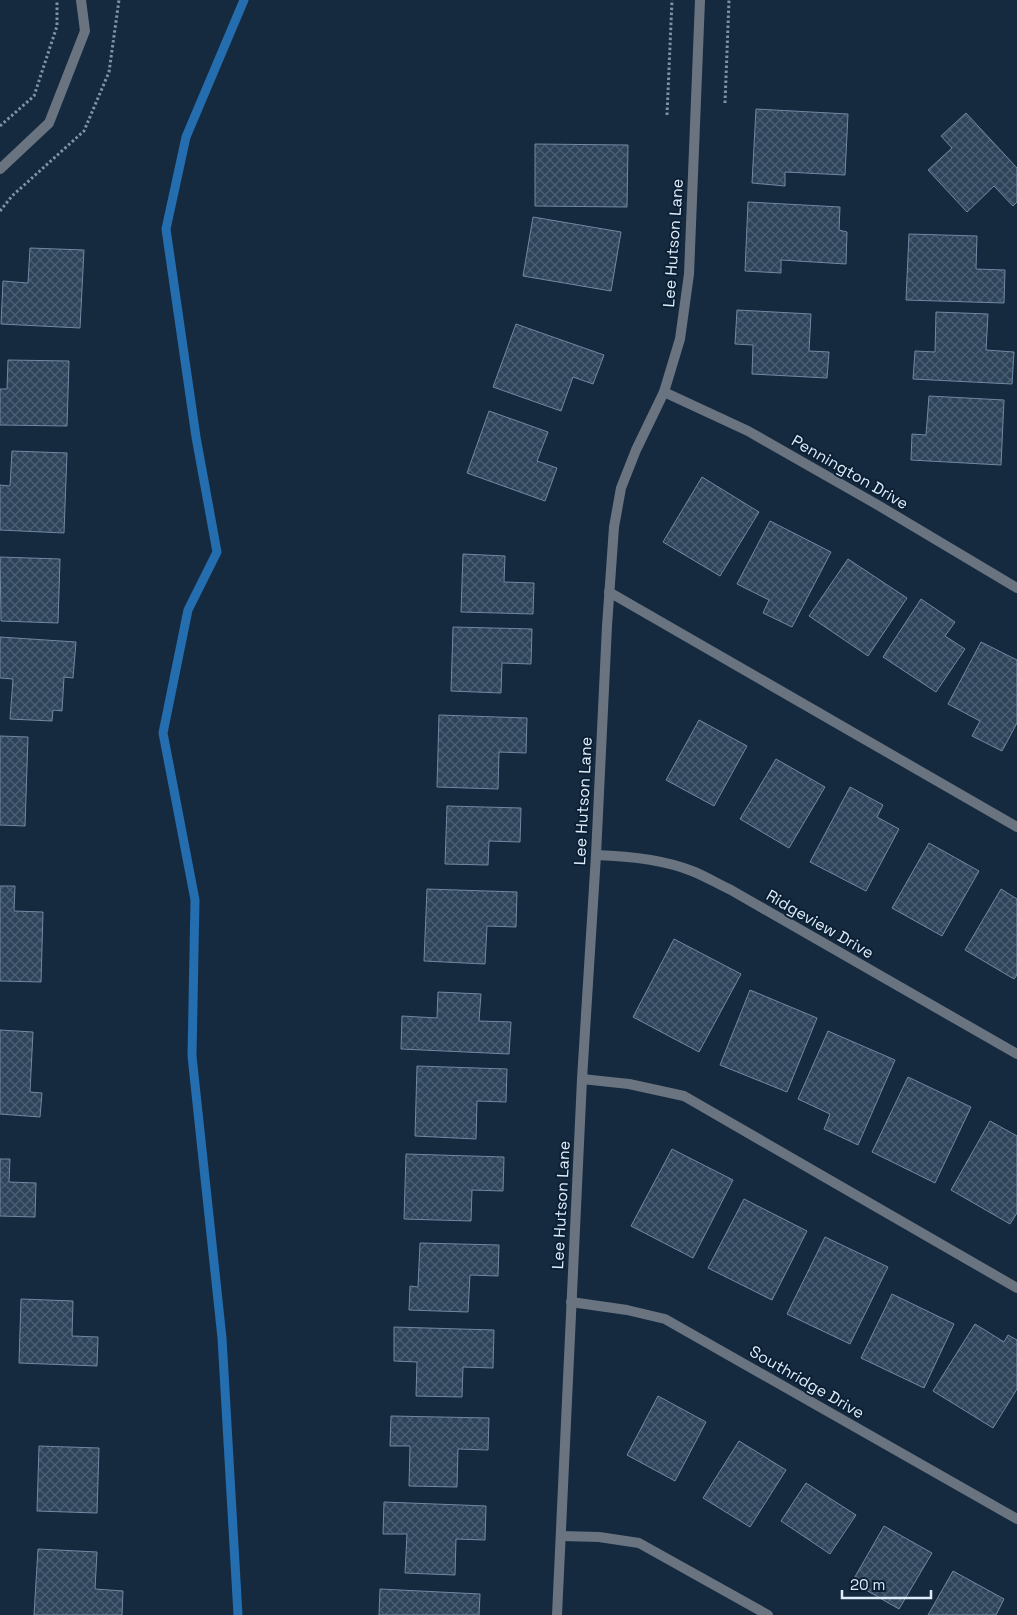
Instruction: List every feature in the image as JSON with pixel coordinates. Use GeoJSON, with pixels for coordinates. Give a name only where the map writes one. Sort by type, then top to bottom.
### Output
{"type":"FeatureCollection","features":[{"type":"Feature","properties":{"kind":"street"},"geometry":{"type":"LineString","coordinates":[[0,169],[49,123],[86,31],[81,0]]}},
{"type":"Feature","properties":{"kind":"street","name":"Lee Hutson Lane"},"geometry":{"type":"LineString","coordinates":[[557,1615],[582,1080],[614,527],[621,488],[636,450],[664,392],[680,339],[689,274],[700,0]]}},
{"type":"Feature","properties":{"kind":"street","name":"Pennington Drive"},"geometry":{"type":"LineString","coordinates":[[664,392],[748,432],[1016,585]]}},
{"type":"Feature","properties":{"kind":"street"},"geometry":{"type":"LineString","coordinates":[[609,592],[1017,827]]}},
{"type":"Feature","properties":{"kind":"street","name":"Ridgeview Drive"},"geometry":{"type":"LineString","coordinates":[[596,855],[626,856],[663,862],[692,871],[731,890],[1017,1054]]}},
{"type":"Feature","properties":{"kind":"street"},"geometry":{"type":"LineString","coordinates":[[582,1080],[629,1084],[684,1096],[1017,1288]]}},
{"type":"Feature","properties":{"kind":"street","name":"Southridge Drive"},"geometry":{"type":"LineString","coordinates":[[571,1302],[628,1310],[665,1319],[1017,1519]]}},
{"type":"Feature","properties":{"kind":"street"},"geometry":{"type":"LineString","coordinates":[[561,1536],[599,1537],[639,1543],[768,1615]]}},
{"type":"Feature","properties":{"kind":"path"},"geometry":{"type":"LineString","coordinates":[[0,126],[34,96],[57,26],[57,0]]}},
{"type":"Feature","properties":{"kind":"path"},"geometry":{"type":"LineString","coordinates":[[667,115],[672,0]]}},
{"type":"Feature","properties":{"kind":"path"},"geometry":{"type":"LineString","coordinates":[[725,103],[729,0]]}},
{"type":"Feature","properties":{"kind":"building"},"geometry":{"type":"Polygon","coordinates":[[[756,109],[848,114],[845,175],[785,172],[785,186],[752,183],[756,109]]]}},
{"type":"Feature","properties":{"kind":"building"},"geometry":{"type":"Polygon","coordinates":[[[966,113],[1017,168],[1017,202],[1013,206],[994,186],[967,212],[928,170],[952,148],[941,136],[966,113]]]}},
{"type":"Feature","properties":{"kind":"building"},"geometry":{"type":"Polygon","coordinates":[[[535,144],[628,145],[627,207],[535,206],[535,144]]]}},
{"type":"Feature","properties":{"kind":"building"},"geometry":{"type":"Polygon","coordinates":[[[748,202],[840,207],[839,230],[847,232],[846,264],[781,260],[781,273],[745,271],[748,202]]]}},
{"type":"Feature","properties":{"kind":"building"},"geometry":{"type":"Polygon","coordinates":[[[533,217],[621,232],[611,291],[523,276],[533,217]]]}},
{"type":"Feature","properties":{"kind":"building"},"geometry":{"type":"Polygon","coordinates":[[[909,234],[977,236],[976,269],[1005,270],[1004,303],[906,300],[909,234]]]}},
{"type":"Feature","properties":{"kind":"building"},"geometry":{"type":"Polygon","coordinates":[[[30,248],[84,250],[80,328],[1,324],[3,281],[28,283],[30,248]]]}},
{"type":"Feature","properties":{"kind":"building"},"geometry":{"type":"Polygon","coordinates":[[[737,310],[811,314],[809,351],[829,352],[827,378],[752,374],[753,345],[735,344],[737,310]]]}},
{"type":"Feature","properties":{"kind":"building"},"geometry":{"type":"Polygon","coordinates":[[[936,312],[988,314],[986,350],[1014,352],[1012,384],[913,379],[915,351],[935,352],[936,312]]]}},
{"type":"Feature","properties":{"kind":"building"},"geometry":{"type":"Polygon","coordinates":[[[516,324],[604,355],[593,384],[573,377],[561,411],[493,387],[516,324]]]}},
{"type":"Feature","properties":{"kind":"building"},"geometry":{"type":"Polygon","coordinates":[[[8,360],[69,361],[67,426],[0,425],[0,389],[7,389],[8,360]]]}},
{"type":"Feature","properties":{"kind":"building"},"geometry":{"type":"Polygon","coordinates":[[[929,396],[1004,400],[1001,465],[911,460],[912,434],[926,435],[929,396]]]}},
{"type":"Feature","properties":{"kind":"building"},"geometry":{"type":"Polygon","coordinates":[[[489,411],[548,432],[537,461],[557,468],[545,501],[467,473],[489,411]]]}},
{"type":"Feature","properties":{"kind":"building"},"geometry":{"type":"Polygon","coordinates":[[[12,451],[67,453],[64,533],[0,530],[0,485],[10,486],[12,451]]]}},
{"type":"Feature","properties":{"kind":"building"},"geometry":{"type":"Polygon","coordinates":[[[702,477],[759,512],[720,576],[663,542],[702,477]]]}},
{"type":"Feature","properties":{"kind":"building"},"geometry":{"type":"Polygon","coordinates":[[[770,521],[831,552],[792,627],[763,613],[769,600],[737,584],[770,521]]]}},
{"type":"Feature","properties":{"kind":"building"},"geometry":{"type":"Polygon","coordinates":[[[463,554],[505,556],[504,582],[534,583],[533,614],[461,612],[463,554]]]}},
{"type":"Feature","properties":{"kind":"building"},"geometry":{"type":"Polygon","coordinates":[[[0,557],[60,559],[58,623],[1,621],[0,557]]]}},
{"type":"Feature","properties":{"kind":"building"},"geometry":{"type":"Polygon","coordinates":[[[848,559],[907,598],[868,656],[809,616],[848,559]]]}},
{"type":"Feature","properties":{"kind":"building"},"geometry":{"type":"Polygon","coordinates":[[[921,599],[955,622],[945,636],[965,649],[936,692],[883,657],[921,599]]]}},
{"type":"Feature","properties":{"kind":"building"},"geometry":{"type":"Polygon","coordinates":[[[453,627],[532,629],[531,664],[502,663],[501,693],[451,691],[453,627]]]}},
{"type":"Feature","properties":{"kind":"building"},"geometry":{"type":"Polygon","coordinates":[[[0,637],[76,642],[73,678],[64,677],[62,711],[53,710],[52,721],[10,719],[13,679],[0,678],[0,637]]]}},
{"type":"Feature","properties":{"kind":"building"},"geometry":{"type":"Polygon","coordinates":[[[981,642],[1017,660],[1017,723],[1002,751],[972,736],[980,721],[948,704],[981,642]]]}},
{"type":"Feature","properties":{"kind":"building"},"geometry":{"type":"Polygon","coordinates":[[[439,715],[527,718],[526,753],[499,752],[498,789],[437,787],[439,715]]]}},
{"type":"Feature","properties":{"kind":"building"},"geometry":{"type":"Polygon","coordinates":[[[699,720],[747,746],[714,806],[666,780],[699,720]]]}},
{"type":"Feature","properties":{"kind":"building"},"geometry":{"type":"Polygon","coordinates":[[[0,736],[28,737],[25,826],[0,825],[0,736]]]}},
{"type":"Feature","properties":{"kind":"building"},"geometry":{"type":"Polygon","coordinates":[[[776,759],[825,787],[789,848],[740,819],[776,759]]]}},
{"type":"Feature","properties":{"kind":"building"},"geometry":{"type":"Polygon","coordinates":[[[850,787],[883,805],[877,817],[899,829],[866,891],[810,862],[850,787]]]}},
{"type":"Feature","properties":{"kind":"building"},"geometry":{"type":"Polygon","coordinates":[[[447,806],[521,808],[520,842],[489,841],[488,865],[445,864],[447,806]]]}},
{"type":"Feature","properties":{"kind":"building"},"geometry":{"type":"Polygon","coordinates":[[[929,843],[979,871],[942,936],[892,908],[929,843]]]}},
{"type":"Feature","properties":{"kind":"building"},"geometry":{"type":"Polygon","coordinates":[[[0,886],[15,886],[14,911],[43,912],[41,982],[0,981],[0,886]]]}},
{"type":"Feature","properties":{"kind":"building"},"geometry":{"type":"Polygon","coordinates":[[[427,889],[517,892],[516,927],[487,926],[485,964],[424,961],[427,889]]]}},
{"type":"Feature","properties":{"kind":"building"},"geometry":{"type":"Polygon","coordinates":[[[1001,889],[1017,899],[1017,975],[1014,979],[965,950],[1001,889]]]}},
{"type":"Feature","properties":{"kind":"building"},"geometry":{"type":"Polygon","coordinates":[[[674,939],[741,974],[699,1052],[633,1017],[674,939]]]}},
{"type":"Feature","properties":{"kind":"building"},"geometry":{"type":"Polygon","coordinates":[[[750,990],[817,1018],[787,1092],[720,1065],[750,990]]]}},
{"type":"Feature","properties":{"kind":"building"},"geometry":{"type":"Polygon","coordinates":[[[438,992],[481,994],[479,1021],[511,1022],[509,1054],[401,1049],[402,1016],[437,1018],[438,992]]]}},
{"type":"Feature","properties":{"kind":"building"},"geometry":{"type":"Polygon","coordinates":[[[0,1030],[33,1032],[30,1092],[42,1093],[40,1117],[0,1114],[0,1030]]]}},
{"type":"Feature","properties":{"kind":"building"},"geometry":{"type":"Polygon","coordinates":[[[828,1031],[895,1060],[858,1145],[824,1129],[830,1114],[798,1099],[828,1031]]]}},
{"type":"Feature","properties":{"kind":"building"},"geometry":{"type":"Polygon","coordinates":[[[417,1066],[507,1069],[506,1102],[477,1101],[476,1139],[415,1136],[417,1066]]]}},
{"type":"Feature","properties":{"kind":"building"},"geometry":{"type":"Polygon","coordinates":[[[908,1077],[971,1107],[935,1183],[872,1152],[908,1077]]]}},
{"type":"Feature","properties":{"kind":"building"},"geometry":{"type":"Polygon","coordinates":[[[990,1121],[1017,1136],[1017,1213],[1010,1224],[951,1190],[990,1121]]]}},
{"type":"Feature","properties":{"kind":"building"},"geometry":{"type":"Polygon","coordinates":[[[672,1149],[733,1180],[693,1258],[631,1226],[672,1149]]]}},
{"type":"Feature","properties":{"kind":"building"},"geometry":{"type":"Polygon","coordinates":[[[406,1154],[504,1157],[503,1191],[472,1190],[471,1221],[404,1219],[406,1154]]]}},
{"type":"Feature","properties":{"kind":"building"},"geometry":{"type":"Polygon","coordinates":[[[0,1159],[10,1159],[9,1182],[36,1183],[35,1217],[0,1216],[0,1159]]]}},
{"type":"Feature","properties":{"kind":"building"},"geometry":{"type":"Polygon","coordinates":[[[744,1199],[807,1231],[772,1300],[708,1268],[744,1199]]]}},
{"type":"Feature","properties":{"kind":"building"},"geometry":{"type":"Polygon","coordinates":[[[825,1237],[888,1267],[850,1344],[787,1314],[825,1237]]]}},
{"type":"Feature","properties":{"kind":"building"},"geometry":{"type":"Polygon","coordinates":[[[420,1243],[499,1245],[498,1276],[470,1275],[468,1312],[409,1310],[410,1286],[418,1287],[420,1243]]]}},
{"type":"Feature","properties":{"kind":"building"},"geometry":{"type":"Polygon","coordinates":[[[892,1294],[954,1324],[924,1388],[861,1358],[892,1294]]]}},
{"type":"Feature","properties":{"kind":"building"},"geometry":{"type":"Polygon","coordinates":[[[21,1299],[73,1301],[72,1336],[98,1337],[97,1366],[19,1363],[21,1299]]]}},
{"type":"Feature","properties":{"kind":"building"},"geometry":{"type":"Polygon","coordinates":[[[975,1324],[1004,1342],[1008,1335],[1017,1340],[1017,1389],[993,1428],[933,1391],[975,1324]]]}},
{"type":"Feature","properties":{"kind":"building"},"geometry":{"type":"Polygon","coordinates":[[[394,1327],[494,1330],[493,1368],[463,1367],[462,1397],[416,1396],[417,1362],[394,1361],[394,1327]]]}},
{"type":"Feature","properties":{"kind":"building"},"geometry":{"type":"Polygon","coordinates":[[[658,1396],[706,1422],[675,1481],[627,1455],[658,1396]]]}},
{"type":"Feature","properties":{"kind":"building"},"geometry":{"type":"Polygon","coordinates":[[[391,1416],[489,1418],[488,1450],[458,1449],[457,1487],[409,1486],[410,1446],[390,1446],[391,1416]]]}},
{"type":"Feature","properties":{"kind":"building"},"geometry":{"type":"Polygon","coordinates":[[[739,1441],[786,1470],[750,1527],[703,1498],[739,1441]]]}},
{"type":"Feature","properties":{"kind":"building"},"geometry":{"type":"Polygon","coordinates":[[[39,1446],[99,1448],[97,1513],[37,1511],[39,1446]]]}},
{"type":"Feature","properties":{"kind":"building"},"geometry":{"type":"Polygon","coordinates":[[[806,1483],[856,1515],[830,1554],[781,1521],[806,1483]]]}},
{"type":"Feature","properties":{"kind":"building"},"geometry":{"type":"Polygon","coordinates":[[[384,1502],[486,1506],[485,1540],[456,1539],[455,1575],[405,1573],[407,1534],[383,1534],[384,1502]]]}},
{"type":"Feature","properties":{"kind":"building"},"geometry":{"type":"Polygon","coordinates":[[[884,1526],[932,1553],[899,1609],[852,1582],[884,1526]]]}},
{"type":"Feature","properties":{"kind":"building"},"geometry":{"type":"Polygon","coordinates":[[[38,1549],[97,1552],[95,1589],[123,1591],[122,1615],[34,1615],[38,1549]]]}},
{"type":"Feature","properties":{"kind":"building"},"geometry":{"type":"Polygon","coordinates":[[[953,1571],[1004,1599],[996,1615],[928,1615],[953,1571]]]}},
{"type":"Feature","properties":{"kind":"building"},"geometry":{"type":"Polygon","coordinates":[[[380,1589],[480,1594],[479,1615],[379,1615],[380,1589]]]}},
{"type":"Feature","properties":{"kind":"waterway"},"geometry":{"type":"LineString","coordinates":[[238,1615],[222,1338],[192,1056],[195,900],[163,733],[188,610],[217,552],[196,437],[166,229],[186,137],[244,0]]}}]}
